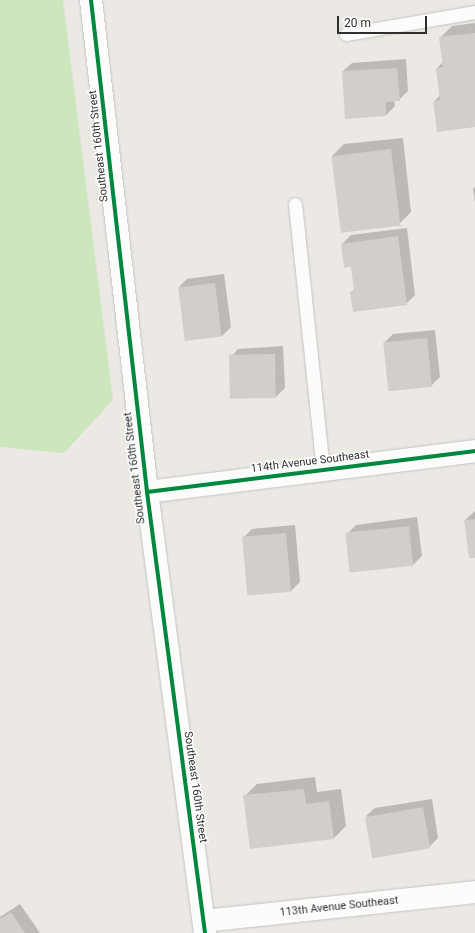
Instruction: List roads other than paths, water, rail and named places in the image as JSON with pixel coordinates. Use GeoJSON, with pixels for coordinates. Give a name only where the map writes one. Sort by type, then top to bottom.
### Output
{"type":"FeatureCollection","features":[{"type":"Feature","properties":{"kind":"street","name":"Southeast 160th Street"},"geometry":{"type":"LineString","coordinates":[[91,0],[147,492],[205,927]]}},
{"type":"Feature","properties":{"kind":"street","name":"114th Avenue Southeast"},"geometry":{"type":"LineString","coordinates":[[147,492],[475,451]]}},
{"type":"Feature","properties":{"kind":"street","name":"113th Avenue Southeast"},"geometry":{"type":"LineString","coordinates":[[205,927],[475,892]]}},
{"type":"Feature","properties":{"kind":"lane"},"geometry":{"type":"LineString","coordinates":[[346,34],[475,12]]}},
{"type":"Feature","properties":{"kind":"lane"},"geometry":{"type":"LineString","coordinates":[[295,204],[323,470]]}}]}
